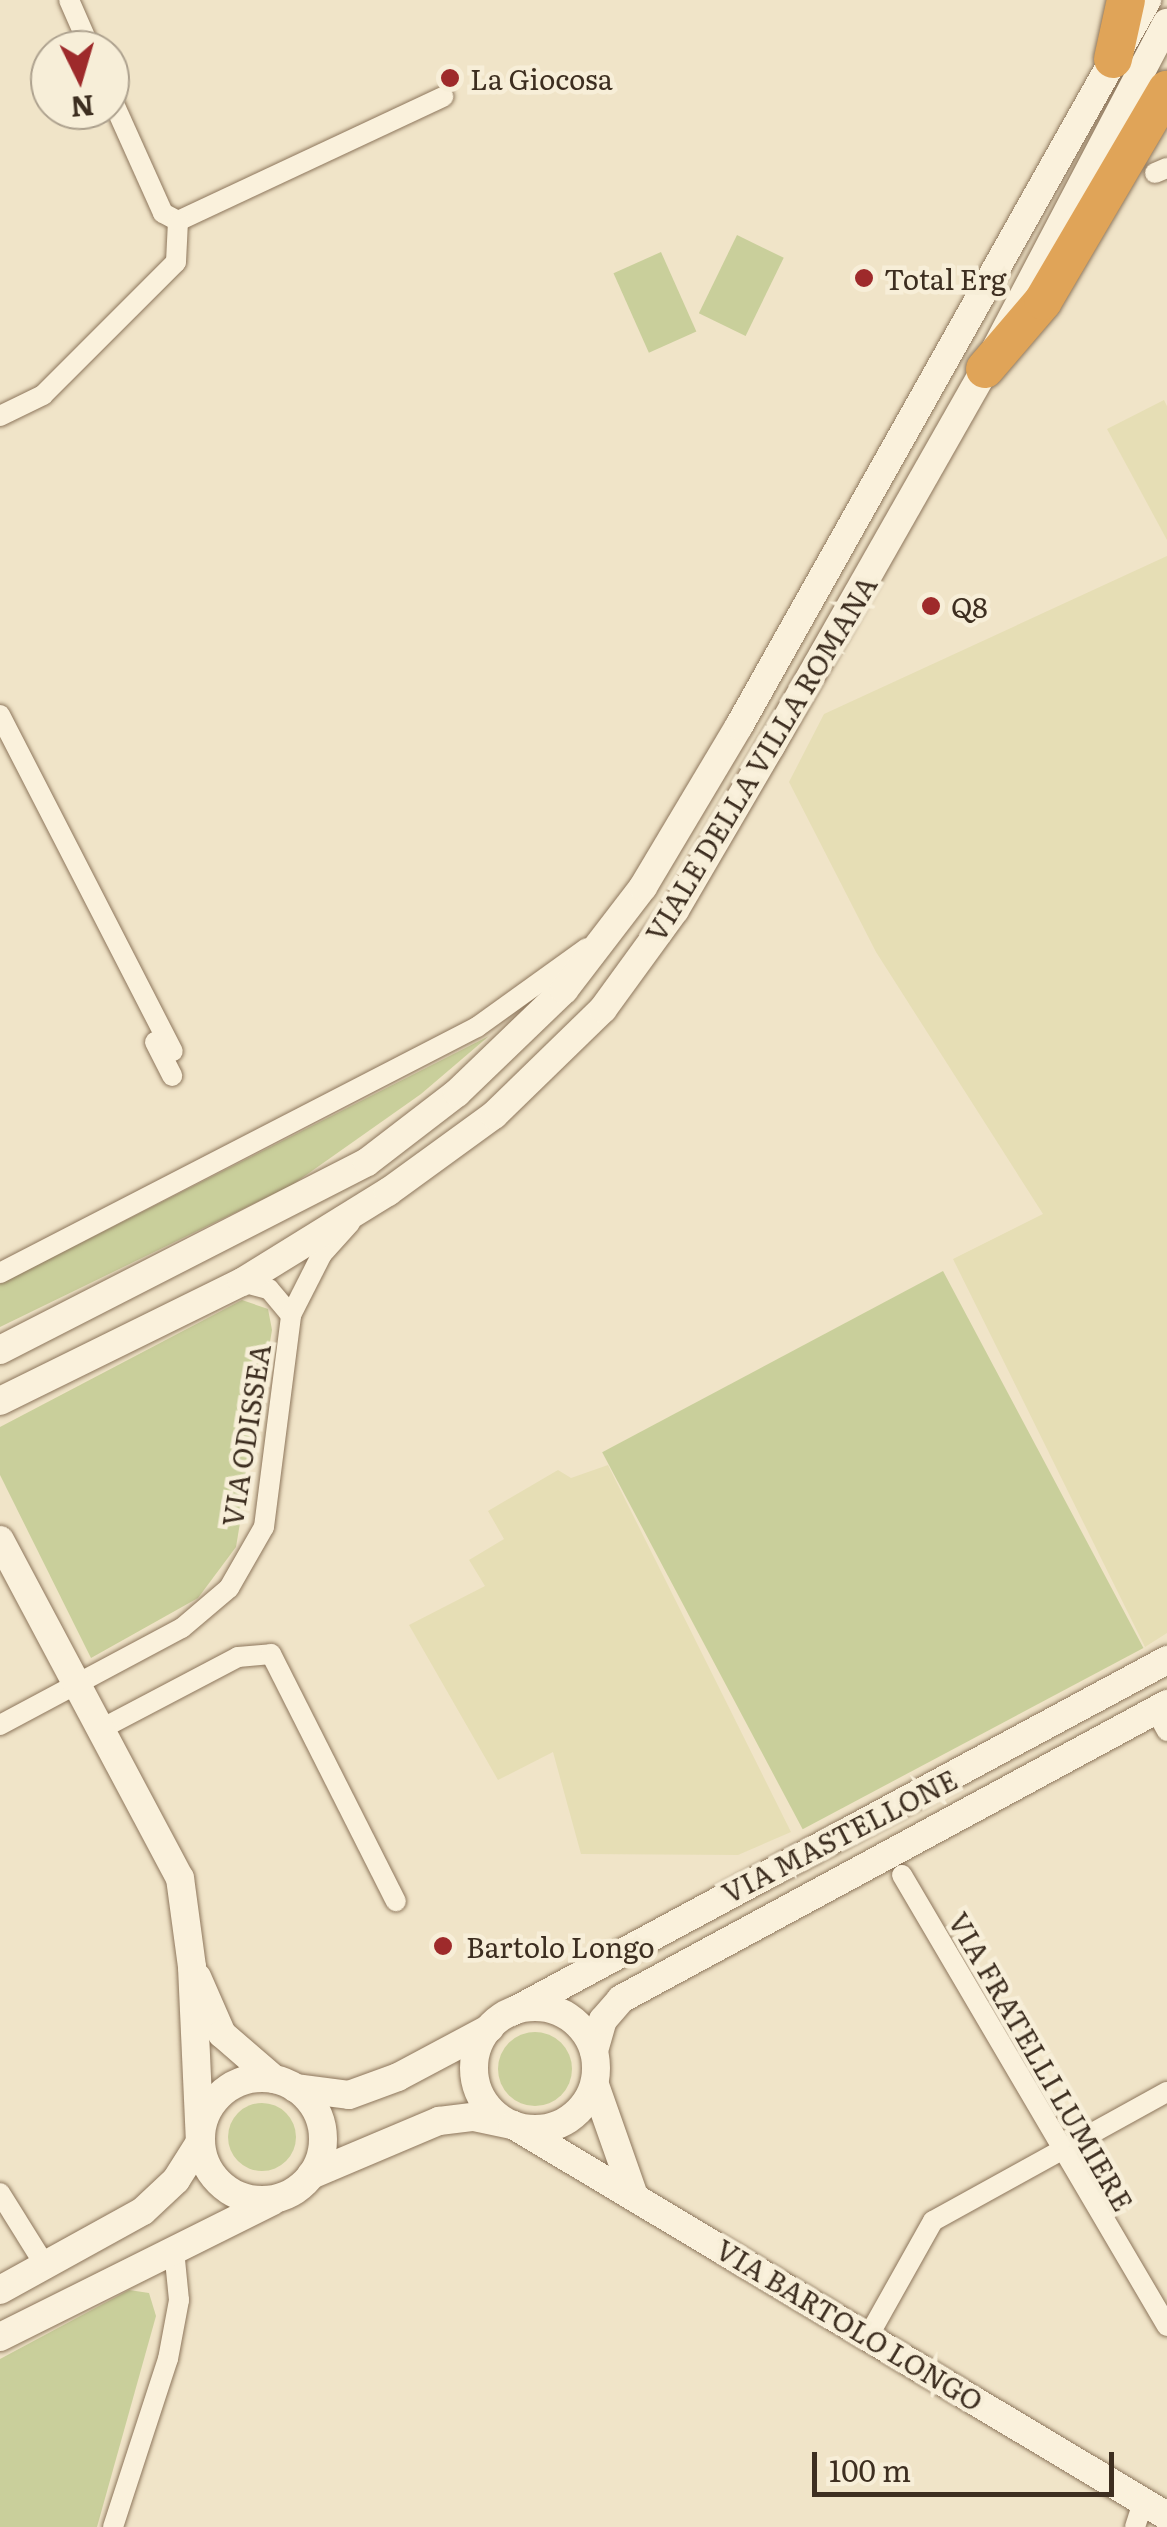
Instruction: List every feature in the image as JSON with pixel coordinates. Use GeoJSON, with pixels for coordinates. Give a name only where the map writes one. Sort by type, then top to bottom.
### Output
{"type":"FeatureCollection","features":[{"type":"Feature","properties":{"kind":"highway"},"geometry":{"type":"LineString","coordinates":[[1113,59],[1126,0]]}},
{"type":"Feature","properties":{"kind":"highway"},"geometry":{"type":"LineString","coordinates":[[985,369],[1043,302],[1167,90]]}},
{"type":"Feature","properties":{"kind":"street"},"geometry":{"type":"LineString","coordinates":[[70,0],[83,30]]}},
{"type":"Feature","properties":{"kind":"street","name":"VIALE DELLA VILLA ROMANA"},"geometry":{"type":"LineString","coordinates":[[0,1350],[367,1162],[511,1044],[616,925],[739,726],[1147,0]]}},
{"type":"Feature","properties":{"kind":"street","name":"VIALE DELLA VILLA ROMANA"},"geometry":{"type":"LineString","coordinates":[[0,1400],[242,1282],[365,1206],[494,1115],[613,995],[676,910],[985,369],[1167,23]]}},
{"type":"Feature","properties":{"kind":"street"},"geometry":{"type":"LineString","coordinates":[[125,130],[162,214],[178,221],[444,97]]}},
{"type":"Feature","properties":{"kind":"street"},"geometry":{"type":"LineString","coordinates":[[0,416],[43,395],[166,274],[176,262],[178,221]]}},
{"type":"Feature","properties":{"kind":"street"},"geometry":{"type":"LineString","coordinates":[[0,715],[173,1050]]}},
{"type":"Feature","properties":{"kind":"street"},"geometry":{"type":"LineString","coordinates":[[0,742],[172,1076]]}},
{"type":"Feature","properties":{"kind":"street","name":"VIALE DELLA VILLA ROMANA"},"geometry":{"type":"LineString","coordinates":[[0,1273],[477,1027],[616,925]]}},
{"type":"Feature","properties":{"kind":"street","name":"VIA ODISSEA"},"geometry":{"type":"LineString","coordinates":[[0,1725],[78,1687],[182,1628],[229,1588],[252,1554],[264,1526],[291,1315],[322,1254],[365,1206]]}},
{"type":"Feature","properties":{"kind":"street","name":"VIA ODISSEA"},"geometry":{"type":"LineString","coordinates":[[242,1282],[270,1288],[291,1315]]}},
{"type":"Feature","properties":{"kind":"street"},"geometry":{"type":"LineString","coordinates":[[0,1540],[169,1848],[180,1878],[192,1967],[200,2142],[206,2166],[232,2193],[279,2198]]}},
{"type":"Feature","properties":{"kind":"street"},"geometry":{"type":"LineString","coordinates":[[101,1729],[238,1657],[271,1654],[396,1901]]}},
{"type":"Feature","properties":{"kind":"street","name":"VIA MASTELLONE"},"geometry":{"type":"LineString","coordinates":[[501,2020],[1167,1660]]}},
{"type":"Feature","properties":{"kind":"street","name":"VIA MASTELLONE"},"geometry":{"type":"LineString","coordinates":[[594,2051],[602,2020],[620,1998],[1163,1715]]}},
{"type":"Feature","properties":{"kind":"street","name":"VIA FRATELLI LUMIERE"},"geometry":{"type":"LineString","coordinates":[[902,1874],[1167,2326]]}},
{"type":"Feature","properties":{"kind":"street"},"geometry":{"type":"LineString","coordinates":[[0,2337],[279,2198],[312,2175],[323,2132],[316,2110],[222,2034],[192,1967]]}},
{"type":"Feature","properties":{"kind":"street"},"geometry":{"type":"LineString","coordinates":[[0,2290],[143,2211],[176,2180],[200,2142],[216,2098],[244,2080],[350,2095],[501,2020],[553,2010],[578,2026],[594,2051],[594,2085],[634,2196]]}},
{"type":"Feature","properties":{"kind":"street"},"geometry":{"type":"LineString","coordinates":[[501,2020],[475,2058],[478,2091],[514,2126],[563,2123],[594,2085]]}},
{"type":"Feature","properties":{"kind":"street"},"geometry":{"type":"LineString","coordinates":[[869,2336],[933,2222],[1167,2092]]}},
{"type":"Feature","properties":{"kind":"street","name":"VIA BARTOLO LONGO"},"geometry":{"type":"LineString","coordinates":[[312,2175],[439,2121],[474,2117],[514,2126],[1161,2511]]}},
{"type":"Feature","properties":{"kind":"street"},"geometry":{"type":"LineString","coordinates":[[0,2193],[46,2268]]}},
{"type":"Feature","properties":{"kind":"street"},"geometry":{"type":"LineString","coordinates":[[112,2527],[168,2359],[179,2300],[174,2250]]}},
{"type":"Feature","properties":{"kind":"street"},"geometry":{"type":"LineString","coordinates":[[1135,2527],[1161,2511]]}},
{"type":"Feature","properties":{"kind":"shaded area"},"geometry":{"type":"Polygon","coordinates":[[[1164,400],[1167,406],[1167,540],[1107,429],[1164,400]]]}},
{"type":"Feature","properties":{"kind":"shaded area"},"geometry":{"type":"Polygon","coordinates":[[[1167,556],[1167,1633],[1145,1647],[953,1259],[1043,1214],[876,952],[789,782],[824,714],[1167,556]]]}},
{"type":"Feature","properties":{"kind":"shaded area"},"geometry":{"type":"Polygon","coordinates":[[[608,1465],[791,1832],[738,1855],[581,1854],[553,1752],[498,1780],[409,1625],[485,1586],[469,1560],[504,1539],[488,1511],[558,1470],[571,1478],[608,1465]]]}},
{"type":"Feature","properties":{"kind":"green space"},"geometry":{"type":"Polygon","coordinates":[[[737,235],[784,258],[746,336],[699,313],[737,235]]]}},
{"type":"Feature","properties":{"kind":"green space"},"geometry":{"type":"Polygon","coordinates":[[[661,252],[696,331],[649,353],[613,273],[661,252]]]}},
{"type":"Feature","properties":{"kind":"green space"},"geometry":{"type":"Polygon","coordinates":[[[489,1036],[421,1094],[292,1185],[0,1327],[0,1284],[489,1036]]]}},
{"type":"Feature","properties":{"kind":"green space"},"geometry":{"type":"Polygon","coordinates":[[[943,1271],[1143,1648],[803,1829],[602,1452],[943,1271]]]}},
{"type":"Feature","properties":{"kind":"green space"},"geometry":{"type":"Polygon","coordinates":[[[242,1300],[268,1309],[272,1330],[236,1547],[198,1598],[91,1658],[0,1475],[0,1427],[242,1300]]]}},
{"type":"Feature","properties":{"kind":"green space"},"geometry":{"type":"Polygon","coordinates":[[[535,2032],[561,2043],[572,2069],[561,2095],[535,2106],[509,2095],[498,2069],[509,2043],[535,2032]]]}},
{"type":"Feature","properties":{"kind":"green space"},"geometry":{"type":"Polygon","coordinates":[[[262,2103],[275,2105],[286,2113],[294,2124],[294,2150],[286,2161],[275,2169],[262,2171],[249,2169],[238,2161],[230,2150],[228,2137],[230,2124],[238,2113],[249,2105],[262,2103]]]}},
{"type":"Feature","properties":{"kind":"green space"},"geometry":{"type":"Polygon","coordinates":[[[129,2290],[149,2293],[156,2316],[97,2527],[0,2527],[0,2359],[129,2290]]]}},
{"type":"Feature","properties":{"kind":"place","name":"La Giocosa"},"geometry":{"type":"Point","coordinates":[450,78]}},
{"type":"Feature","properties":{"kind":"place","name":"Total Erg"},"geometry":{"type":"Point","coordinates":[864,278]}},
{"type":"Feature","properties":{"kind":"place","name":"Q8"},"geometry":{"type":"Point","coordinates":[931,606]}},
{"type":"Feature","properties":{"kind":"place","name":"Bartolo Longo"},"geometry":{"type":"Point","coordinates":[443,1946]}}]}
